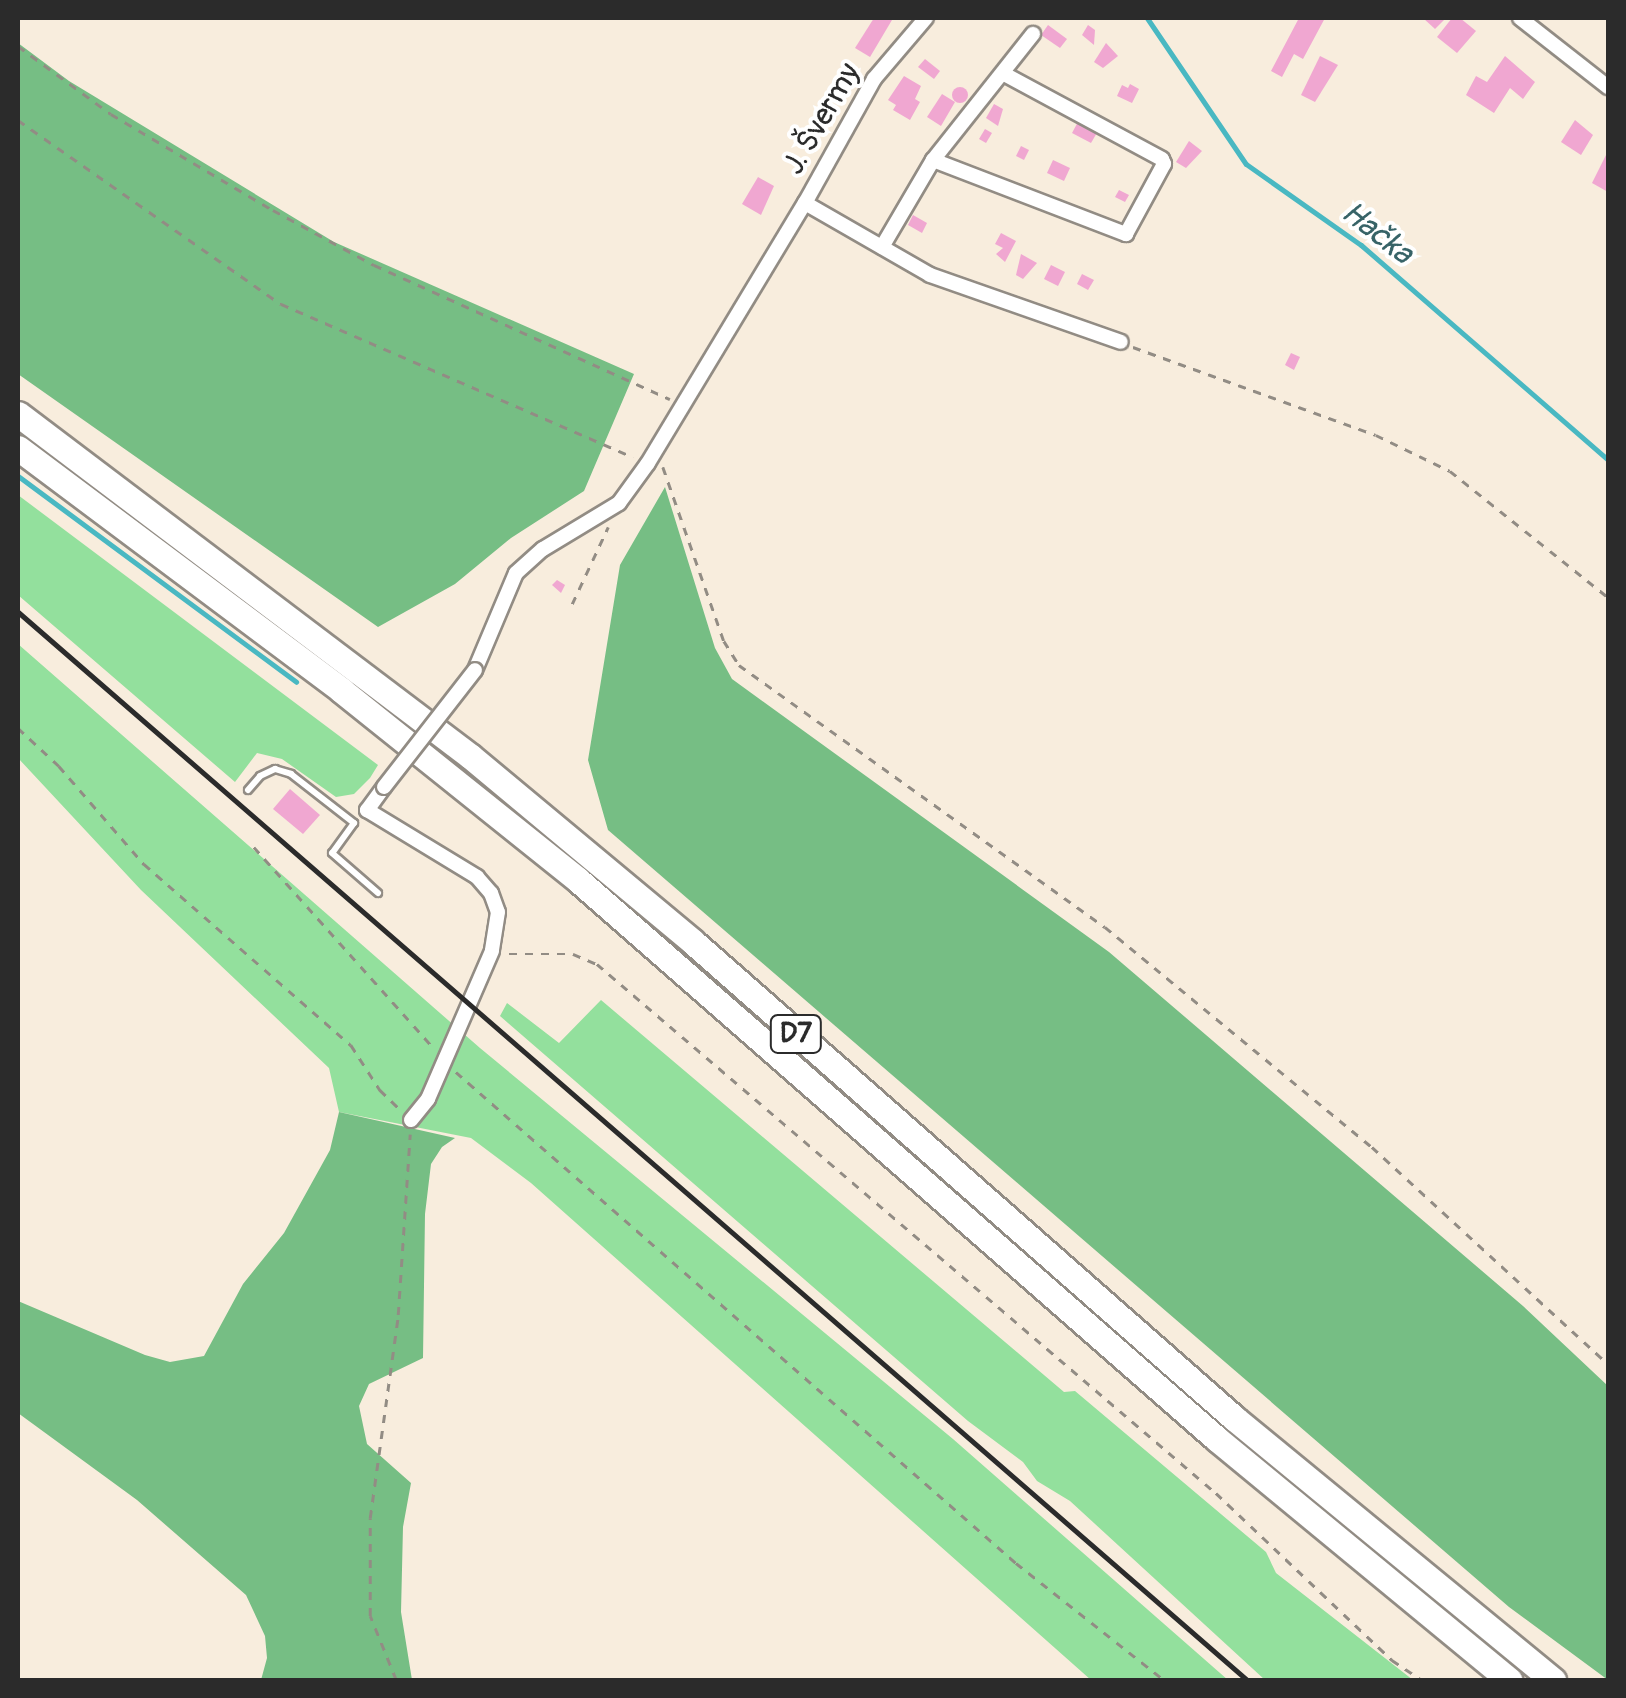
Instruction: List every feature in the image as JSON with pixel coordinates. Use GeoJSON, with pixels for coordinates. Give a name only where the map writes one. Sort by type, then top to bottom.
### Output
{"type":"FeatureCollection","features":[{"type":"Feature","properties":{"kind":"highway","name":"D7"},"geometry":{"type":"LineString","coordinates":[[18,414],[470,756],[693,942],[1234,1418],[1401,1560],[1553,1680]]}},
{"type":"Feature","properties":{"kind":"highway","name":"D7"},"geometry":{"type":"LineString","coordinates":[[18,448],[341,690],[578,880],[1217,1439],[1509,1680]]}},
{"type":"Feature","properties":{"kind":"street","name":"J. Švermy"},"geometry":{"type":"LineString","coordinates":[[619,503],[648,463],[805,203],[874,79],[926,18]]}},
{"type":"Feature","properties":{"kind":"street"},"geometry":{"type":"LineString","coordinates":[[1520,18],[1608,87]]}},
{"type":"Feature","properties":{"kind":"street"},"geometry":{"type":"LineString","coordinates":[[882,248],[933,160],[1033,34]]}},
{"type":"Feature","properties":{"kind":"street"},"geometry":{"type":"LineString","coordinates":[[933,160],[1126,234],[1164,164],[1162,159],[1004,74]]}},
{"type":"Feature","properties":{"kind":"street"},"geometry":{"type":"LineString","coordinates":[[805,203],[930,275],[1121,342]]}},
{"type":"Feature","properties":{"kind":"street"},"geometry":{"type":"LineString","coordinates":[[411,1120],[428,1099],[492,951],[498,912],[492,893],[477,877],[368,810],[475,670],[516,573],[542,549],[619,503]]}},
{"type":"Feature","properties":{"kind":"lane"},"geometry":{"type":"LineString","coordinates":[[248,790],[260,776],[276,769],[290,774],[354,823]]}},
{"type":"Feature","properties":{"kind":"lane"},"geometry":{"type":"LineString","coordinates":[[368,810],[332,853],[378,893]]}},
{"type":"Feature","properties":{"kind":"path"},"geometry":{"type":"LineString","coordinates":[[18,46],[112,114],[323,237],[682,405]]}},
{"type":"Feature","properties":{"kind":"path"},"geometry":{"type":"LineString","coordinates":[[18,120],[281,304],[648,463]]}},
{"type":"Feature","properties":{"kind":"path"},"geometry":{"type":"LineString","coordinates":[[1121,342],[1376,435],[1450,470],[1500,506],[1608,597]]}},
{"type":"Feature","properties":{"kind":"path"},"geometry":{"type":"LineString","coordinates":[[656,447],[724,641],[740,665],[1120,939],[1372,1147],[1608,1364]]}},
{"type":"Feature","properties":{"kind":"path"},"geometry":{"type":"LineString","coordinates":[[572,604],[619,503]]}},
{"type":"Feature","properties":{"kind":"path"},"geometry":{"type":"LineString","coordinates":[[18,728],[59,766],[144,864],[351,1044],[380,1090],[411,1120],[398,1316],[370,1518],[370,1616],[396,1680]]}},
{"type":"Feature","properties":{"kind":"path"},"geometry":{"type":"LineString","coordinates":[[254,847],[445,1060],[570,1177],[1002,1550],[1164,1680]]}},
{"type":"Feature","properties":{"kind":"path"},"geometry":{"type":"LineString","coordinates":[[492,951],[519,956],[572,954],[597,964],[1216,1493],[1392,1660],[1422,1680]]}},
{"type":"Feature","properties":{"kind":"green space"},"geometry":{"type":"Polygon","coordinates":[[[18,43],[69,81],[334,242],[634,374],[584,491],[511,538],[455,584],[378,627],[18,374],[18,43]]]}},
{"type":"Feature","properties":{"kind":"green space"},"geometry":{"type":"Polygon","coordinates":[[[665,487],[715,648],[732,679],[1109,952],[1523,1306],[1608,1386],[1608,1680],[1509,1607],[608,830],[588,760],[620,565],[665,487]]]}},
{"type":"Feature","properties":{"kind":"green space"},"geometry":{"type":"Polygon","coordinates":[[[18,495],[378,765],[370,778],[354,794],[336,797],[282,759],[257,753],[235,782],[18,595],[18,495]]]}},
{"type":"Feature","properties":{"kind":"green space"},"geometry":{"type":"Polygon","coordinates":[[[18,644],[480,1048],[953,1439],[1228,1680],[1091,1680],[531,1183],[471,1138],[339,1112],[329,1068],[141,890],[18,758],[18,644]]]}},
{"type":"Feature","properties":{"kind":"green space"},"geometry":{"type":"Polygon","coordinates":[[[601,1000],[1064,1392],[1075,1391],[1266,1552],[1276,1573],[1413,1680],[1265,1680],[1070,1501],[1037,1481],[1023,1462],[968,1421],[500,1016],[507,1003],[559,1043],[601,1000]]]}},
{"type":"Feature","properties":{"kind":"green space"},"geometry":{"type":"Polygon","coordinates":[[[339,1112],[455,1138],[442,1147],[431,1164],[425,1214],[423,1358],[369,1384],[359,1406],[367,1444],[411,1483],[403,1527],[401,1612],[412,1680],[261,1680],[267,1658],[265,1636],[246,1595],[137,1500],[18,1413],[18,1301],[145,1355],[170,1362],[204,1356],[243,1284],[284,1233],[330,1150],[339,1112]]]}},
{"type":"Feature","properties":{"kind":"building"},"geometry":{"type":"Polygon","coordinates":[[[874,18],[892,20],[870,57],[855,48],[874,18]]]}},
{"type":"Feature","properties":{"kind":"building"},"geometry":{"type":"Polygon","coordinates":[[[1299,18],[1325,18],[1303,59],[1294,54],[1282,77],[1271,71],[1299,18]]]}},
{"type":"Feature","properties":{"kind":"building"},"geometry":{"type":"Polygon","coordinates":[[[1423,18],[1446,18],[1435,29],[1423,18]]]}},
{"type":"Feature","properties":{"kind":"building"},"geometry":{"type":"Polygon","coordinates":[[[1452,18],[1460,18],[1476,31],[1457,53],[1437,37],[1452,18]]]}},
{"type":"Feature","properties":{"kind":"building"},"geometry":{"type":"Polygon","coordinates":[[[1048,25],[1067,39],[1060,48],[1041,35],[1048,25]]]}},
{"type":"Feature","properties":{"kind":"building"},"geometry":{"type":"Polygon","coordinates":[[[1088,25],[1095,30],[1094,45],[1082,35],[1088,25]]]}},
{"type":"Feature","properties":{"kind":"building"},"geometry":{"type":"Polygon","coordinates":[[[1106,43],[1118,56],[1103,68],[1094,62],[1106,43]]]}},
{"type":"Feature","properties":{"kind":"building"},"geometry":{"type":"Polygon","coordinates":[[[1320,56],[1338,65],[1315,102],[1301,95],[1320,56]]]}},
{"type":"Feature","properties":{"kind":"building"},"geometry":{"type":"Polygon","coordinates":[[[1505,56],[1535,82],[1523,99],[1510,88],[1494,113],[1466,95],[1476,76],[1487,82],[1505,56]]]}},
{"type":"Feature","properties":{"kind":"building"},"geometry":{"type":"Polygon","coordinates":[[[925,59],[940,71],[934,79],[918,67],[925,59]]]}},
{"type":"Feature","properties":{"kind":"building"},"geometry":{"type":"Polygon","coordinates":[[[904,76],[921,86],[915,99],[920,102],[910,120],[893,110],[896,105],[888,100],[904,76]]]}},
{"type":"Feature","properties":{"kind":"building"},"geometry":{"type":"Polygon","coordinates":[[[1130,84],[1139,89],[1132,103],[1117,96],[1122,85],[1128,88],[1130,84]]]}},
{"type":"Feature","properties":{"kind":"building"},"geometry":{"type":"Polygon","coordinates":[[[960,87],[968,95],[960,103],[952,95],[960,87]]]}},
{"type":"Feature","properties":{"kind":"building"},"geometry":{"type":"Polygon","coordinates":[[[942,94],[955,102],[941,126],[927,117],[942,94]]]}},
{"type":"Feature","properties":{"kind":"building"},"geometry":{"type":"Polygon","coordinates":[[[994,104],[1003,109],[998,126],[986,118],[994,104]]]}},
{"type":"Feature","properties":{"kind":"building"},"geometry":{"type":"Polygon","coordinates":[[[1079,120],[1098,131],[1091,143],[1072,133],[1079,120]]]}},
{"type":"Feature","properties":{"kind":"building"},"geometry":{"type":"Polygon","coordinates":[[[1575,120],[1593,135],[1581,155],[1561,142],[1575,120]]]}},
{"type":"Feature","properties":{"kind":"building"},"geometry":{"type":"Polygon","coordinates":[[[985,129],[992,133],[986,143],[979,139],[985,129]]]}},
{"type":"Feature","properties":{"kind":"building"},"geometry":{"type":"Polygon","coordinates":[[[1189,141],[1202,151],[1186,168],[1176,162],[1189,141]]]}},
{"type":"Feature","properties":{"kind":"building"},"geometry":{"type":"Polygon","coordinates":[[[1021,146],[1029,150],[1024,160],[1016,156],[1021,146]]]}},
{"type":"Feature","properties":{"kind":"building"},"geometry":{"type":"Polygon","coordinates":[[[1608,151],[1608,192],[1592,183],[1608,151]]]}},
{"type":"Feature","properties":{"kind":"building"},"geometry":{"type":"Polygon","coordinates":[[[1053,160],[1070,168],[1064,181],[1047,173],[1053,160]]]}},
{"type":"Feature","properties":{"kind":"building"},"geometry":{"type":"Polygon","coordinates":[[[758,177],[774,186],[761,215],[742,204],[758,177]]]}},
{"type":"Feature","properties":{"kind":"building"},"geometry":{"type":"Polygon","coordinates":[[[1119,190],[1129,195],[1125,202],[1115,197],[1119,190]]]}},
{"type":"Feature","properties":{"kind":"building"},"geometry":{"type":"Polygon","coordinates":[[[913,215],[927,223],[922,233],[908,225],[913,215]]]}},
{"type":"Feature","properties":{"kind":"building"},"geometry":{"type":"Polygon","coordinates":[[[1001,233],[1016,241],[1005,262],[996,254],[1003,248],[995,244],[1001,233]]]}},
{"type":"Feature","properties":{"kind":"building"},"geometry":{"type":"Polygon","coordinates":[[[1021,254],[1037,263],[1023,279],[1016,275],[1021,254]]]}},
{"type":"Feature","properties":{"kind":"building"},"geometry":{"type":"Polygon","coordinates":[[[1051,265],[1065,272],[1058,286],[1044,279],[1051,265]]]}},
{"type":"Feature","properties":{"kind":"building"},"geometry":{"type":"Polygon","coordinates":[[[1082,274],[1094,280],[1088,290],[1077,284],[1082,274]]]}},
{"type":"Feature","properties":{"kind":"building"},"geometry":{"type":"Polygon","coordinates":[[[1291,353],[1300,357],[1294,370],[1285,365],[1291,353]]]}},
{"type":"Feature","properties":{"kind":"building"},"geometry":{"type":"Polygon","coordinates":[[[557,580],[565,585],[561,593],[552,585],[557,580]]]}},
{"type":"Feature","properties":{"kind":"building"},"geometry":{"type":"Polygon","coordinates":[[[290,789],[320,815],[303,834],[273,809],[290,789]]]}},
{"type":"Feature","properties":{"kind":"waterway","name":"Hačka"},"geometry":{"type":"LineString","coordinates":[[1147,18],[1246,164],[1361,245],[1608,460]]}},
{"type":"Feature","properties":{"kind":"waterway"},"geometry":{"type":"LineString","coordinates":[[18,476],[296,682]]}},
{"type":"Feature","properties":{"kind":"railway"},"geometry":{"type":"LineString","coordinates":[[18,612],[1247,1680]]}}]}
